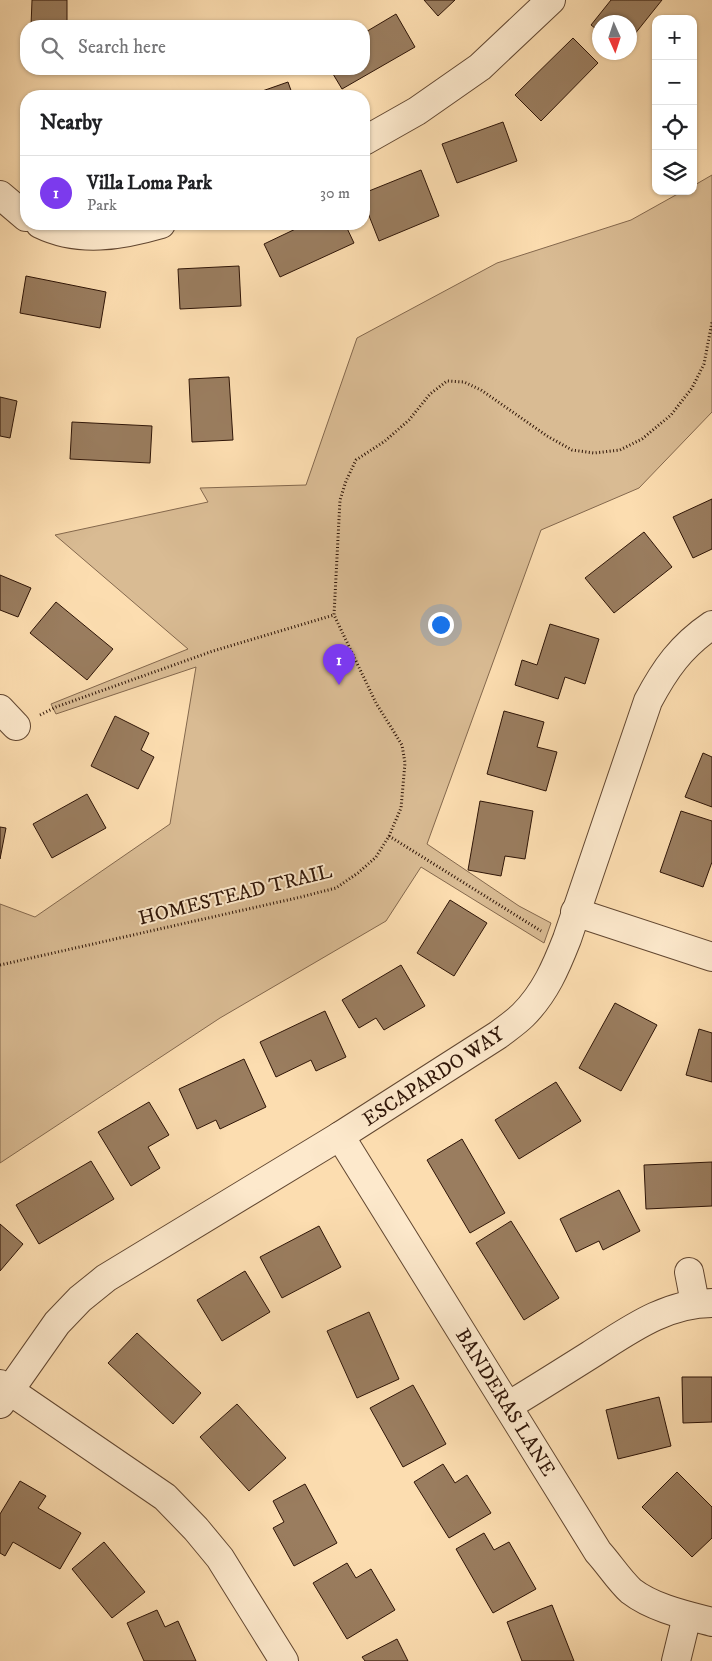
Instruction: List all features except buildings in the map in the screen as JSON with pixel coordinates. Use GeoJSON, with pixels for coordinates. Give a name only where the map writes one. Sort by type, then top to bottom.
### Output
{"type":"FeatureCollection","features":[{"type":"Feature","properties":{"kind":"street"},"geometry":{"type":"LineString","coordinates":[[370,138],[417,111],[480,67],[551,0]]}},
{"type":"Feature","properties":{"kind":"street"},"geometry":{"type":"LineString","coordinates":[[0,195],[20,212]]}},
{"type":"Feature","properties":{"kind":"street"},"geometry":{"type":"LineString","coordinates":[[57,230],[72,235],[101,237],[139,230]]}},
{"type":"Feature","properties":{"kind":"street","name":"ESCAPARDO WAY"},"geometry":{"type":"LineString","coordinates":[[3,1393],[57,1323],[80,1299],[106,1278],[340,1136],[498,1035],[522,1016],[540,996],[554,971],[567,939],[648,701],[662,675],[679,653],[712,626]]}},
{"type":"Feature","properties":{"kind":"street"},"geometry":{"type":"LineString","coordinates":[[576,912],[712,957]]}},
{"type":"Feature","properties":{"kind":"street","name":"BANDERAS LANE"},"geometry":{"type":"LineString","coordinates":[[340,1136],[598,1552],[631,1591],[652,1603],[699,1619]]}},
{"type":"Feature","properties":{"kind":"street"},"geometry":{"type":"LineString","coordinates":[[508,1406],[641,1323],[669,1310],[704,1303],[690,1272]]}},
{"type":"Feature","properties":{"kind":"street"},"geometry":{"type":"LineString","coordinates":[[3,1393],[165,1497],[196,1529],[220,1558],[284,1661]]}},
{"type":"Feature","properties":{"kind":"street"},"geometry":{"type":"LineString","coordinates":[[676,1661],[699,1619]]}},
{"type":"Feature","properties":{"kind":"path","name":"HOMESTEAD TRAIL"},"geometry":{"type":"LineString","coordinates":[[0,965],[336,888],[376,858],[390,836],[401,808],[405,763],[402,745],[376,703],[334,615],[340,500],[356,460],[385,441],[409,420],[430,394],[447,381],[464,382],[481,390],[547,436],[572,450],[594,453],[620,450],[642,439],[671,415],[692,388],[704,364],[712,322]]}},
{"type":"Feature","properties":{"kind":"path"},"geometry":{"type":"LineString","coordinates":[[8,717],[56,707],[213,651],[334,615]]}},
{"type":"Feature","properties":{"kind":"path"},"geometry":{"type":"LineString","coordinates":[[390,836],[544,932],[567,939]]}},
{"type":"Feature","properties":{"kind":"shaded area"},"geometry":{"type":"Polygon","coordinates":[[[712,175],[712,412],[639,488],[541,530],[427,844],[519,906],[551,923],[544,943],[421,867],[386,921],[220,1018],[0,1163],[0,904],[35,917],[170,824],[196,667],[56,714],[51,704],[188,649],[55,535],[208,502],[200,488],[306,485],[357,338],[497,263],[631,220],[676,195],[697,195],[697,184],[712,175]]]}},
{"type":"Feature","properties":{"kind":"place","name":"Villa Loma Park"},"geometry":{"type":"Point","coordinates":[339,685]}}]}
